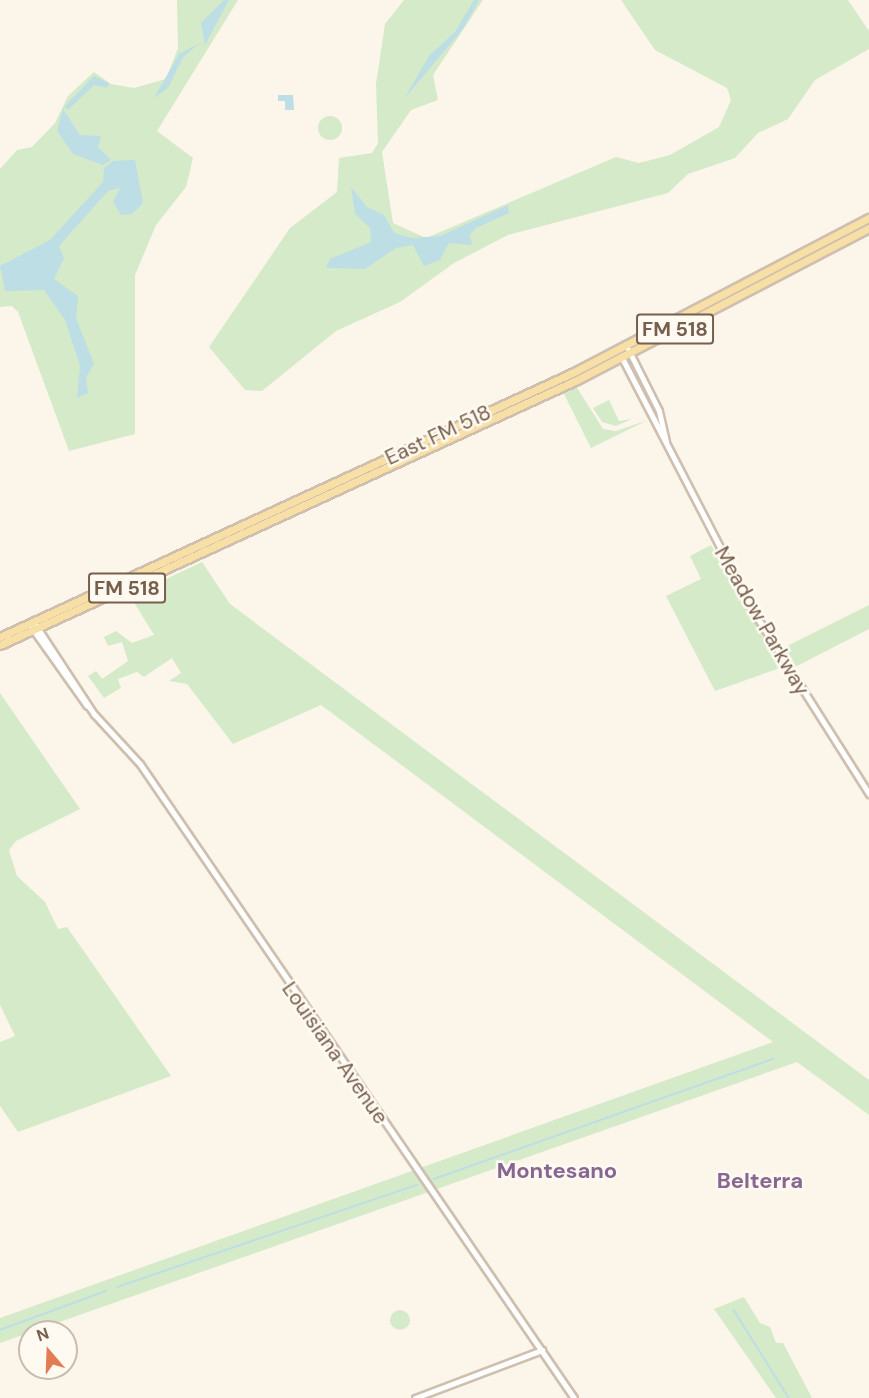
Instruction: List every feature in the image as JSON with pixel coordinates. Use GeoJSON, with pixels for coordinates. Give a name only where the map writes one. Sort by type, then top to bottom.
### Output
{"type":"FeatureCollection","features":[{"type":"Feature","properties":{"kind":"main road","name":"East FM 518"},"geometry":{"type":"LineString","coordinates":[[104,594],[623,347],[869,218]]}},
{"type":"Feature","properties":{"kind":"main road","name":"East FM 518"},"geometry":{"type":"LineString","coordinates":[[0,645],[104,594],[621,357],[869,228]]}},
{"type":"Feature","properties":{"kind":"main road"},"geometry":{"type":"LineString","coordinates":[[755,278],[760,285]]}},
{"type":"Feature","properties":{"kind":"main road","name":"East FM 518"},"geometry":{"type":"LineString","coordinates":[[0,637],[33,627]]}},
{"type":"Feature","properties":{"kind":"street","name":"Meadow Parkway"},"geometry":{"type":"LineString","coordinates":[[623,347],[629,353],[659,411],[666,441]]}},
{"type":"Feature","properties":{"kind":"street","name":"Meadow Parkway"},"geometry":{"type":"LineString","coordinates":[[623,347],[621,357],[758,620],[869,794]]}},
{"type":"Feature","properties":{"kind":"street","name":"Louisiana Avenue"},"geometry":{"type":"LineString","coordinates":[[33,627],[93,711],[140,764],[574,1398]]}},
{"type":"Feature","properties":{"kind":"street"},"geometry":{"type":"LineString","coordinates":[[415,1398],[542,1350]]}},
{"type":"Feature","properties":{"kind":"green space"},"geometry":{"type":"Polygon","coordinates":[[[177,0],[238,0],[157,131],[193,158],[186,187],[156,225],[135,275],[135,434],[69,451],[18,312],[12,306],[0,307],[0,169],[17,150],[32,147],[55,123],[68,96],[94,72],[111,84],[134,88],[166,79],[178,48],[177,0]]]}},
{"type":"Feature","properties":{"kind":"green space"},"geometry":{"type":"Polygon","coordinates":[[[404,0],[483,0],[433,75],[438,100],[411,110],[382,152],[393,223],[426,238],[616,157],[639,163],[670,155],[719,127],[731,100],[727,88],[655,50],[621,0],[848,0],[869,31],[869,49],[815,80],[788,119],[758,133],[735,158],[688,174],[668,193],[508,235],[454,263],[400,302],[336,331],[262,391],[245,390],[209,347],[290,228],[337,192],[339,158],[372,153],[378,143],[376,84],[385,24],[404,0]]]}},
{"type":"Feature","properties":{"kind":"green space"},"geometry":{"type":"Polygon","coordinates":[[[330,116],[338,120],[342,128],[338,136],[330,140],[322,136],[318,128],[322,120],[330,116]]]}},
{"type":"Feature","properties":{"kind":"green space"},"geometry":{"type":"Polygon","coordinates":[[[576,386],[603,429],[616,431],[648,420],[591,448],[563,392],[576,386]]]}},
{"type":"Feature","properties":{"kind":"green space"},"geometry":{"type":"Polygon","coordinates":[[[609,400],[619,421],[632,419],[616,426],[602,422],[593,408],[609,400]]]}},
{"type":"Feature","properties":{"kind":"green space"},"geometry":{"type":"Polygon","coordinates":[[[711,545],[780,668],[715,691],[666,596],[701,579],[690,556],[711,545]]]}},
{"type":"Feature","properties":{"kind":"green space"},"geometry":{"type":"Polygon","coordinates":[[[202,562],[230,604],[869,1080],[869,1115],[797,1062],[65,1320],[18,1320],[18,1337],[0,1343],[0,1318],[773,1042],[321,705],[233,744],[187,684],[169,681],[181,673],[172,658],[144,677],[137,672],[118,679],[121,688],[104,698],[88,676],[96,671],[102,679],[128,661],[122,642],[108,646],[104,637],[116,631],[132,643],[154,635],[130,596],[202,562]]]}},
{"type":"Feature","properties":{"kind":"green space"},"geometry":{"type":"Polygon","coordinates":[[[869,605],[869,629],[795,667],[781,649],[869,605]]]}},
{"type":"Feature","properties":{"kind":"green space"},"geometry":{"type":"Polygon","coordinates":[[[0,693],[80,809],[16,841],[9,850],[17,876],[45,902],[58,929],[67,927],[171,1076],[18,1132],[0,1106],[0,1042],[15,1036],[0,1005],[0,693]]]}},
{"type":"Feature","properties":{"kind":"green space"},"geometry":{"type":"Polygon","coordinates":[[[744,1297],[760,1323],[770,1327],[776,1343],[783,1343],[812,1398],[776,1398],[714,1309],[744,1297]]]}},
{"type":"Feature","properties":{"kind":"green space"},"geometry":{"type":"Polygon","coordinates":[[[400,1310],[407,1313],[410,1320],[407,1327],[400,1330],[393,1327],[390,1320],[393,1313],[400,1310]]]}},
{"type":"Feature","properties":{"kind":"water"},"geometry":{"type":"Polygon","coordinates":[[[224,0],[229,0],[205,45],[201,23],[224,0]]]}},
{"type":"Feature","properties":{"kind":"water"},"geometry":{"type":"Polygon","coordinates":[[[474,0],[479,0],[463,29],[404,99],[429,56],[455,32],[474,0]]]}},
{"type":"Feature","properties":{"kind":"water"},"geometry":{"type":"Polygon","coordinates":[[[200,43],[183,57],[168,88],[154,98],[179,54],[200,43]]]}},
{"type":"Feature","properties":{"kind":"water"},"geometry":{"type":"Polygon","coordinates":[[[94,76],[109,83],[107,88],[94,85],[68,110],[64,107],[94,76]]]}},
{"type":"Feature","properties":{"kind":"water"},"geometry":{"type":"Polygon","coordinates":[[[278,95],[293,95],[294,110],[285,110],[285,101],[278,101],[278,95]]]}},
{"type":"Feature","properties":{"kind":"water"},"geometry":{"type":"Polygon","coordinates":[[[63,109],[80,135],[101,136],[98,147],[111,160],[103,165],[73,154],[57,131],[63,109]]]}},
{"type":"Feature","properties":{"kind":"water"},"geometry":{"type":"Polygon","coordinates":[[[135,160],[143,203],[132,214],[121,215],[113,202],[120,188],[108,191],[59,246],[64,258],[54,279],[78,296],[76,318],[94,364],[86,377],[88,393],[77,398],[80,366],[65,320],[44,290],[5,291],[0,266],[50,240],[103,182],[104,168],[113,161],[135,160]]]}},
{"type":"Feature","properties":{"kind":"water"},"geometry":{"type":"Polygon","coordinates":[[[351,187],[367,207],[384,215],[394,233],[412,238],[440,236],[508,205],[509,213],[476,228],[470,235],[472,245],[449,243],[440,260],[424,266],[413,245],[396,248],[365,269],[326,268],[330,259],[371,242],[370,228],[355,214],[351,187]]]}},
{"type":"Feature","properties":{"kind":"waterway"},"geometry":{"type":"LineString","coordinates":[[434,1179],[773,1059]]}},
{"type":"Feature","properties":{"kind":"waterway"},"geometry":{"type":"LineString","coordinates":[[117,1287],[417,1185]]}},
{"type":"Feature","properties":{"kind":"waterway"},"geometry":{"type":"LineString","coordinates":[[0,1330],[106,1291]]}},
{"type":"Feature","properties":{"kind":"waterway"},"geometry":{"type":"LineString","coordinates":[[734,1310],[789,1398]]}},
{"type":"Feature","properties":{"kind":"district","name":"Montesano"},"geometry":{"type":"Point","coordinates":[557,1171]}},
{"type":"Feature","properties":{"kind":"district","name":"Belterra"},"geometry":{"type":"Point","coordinates":[760,1181]}}]}
